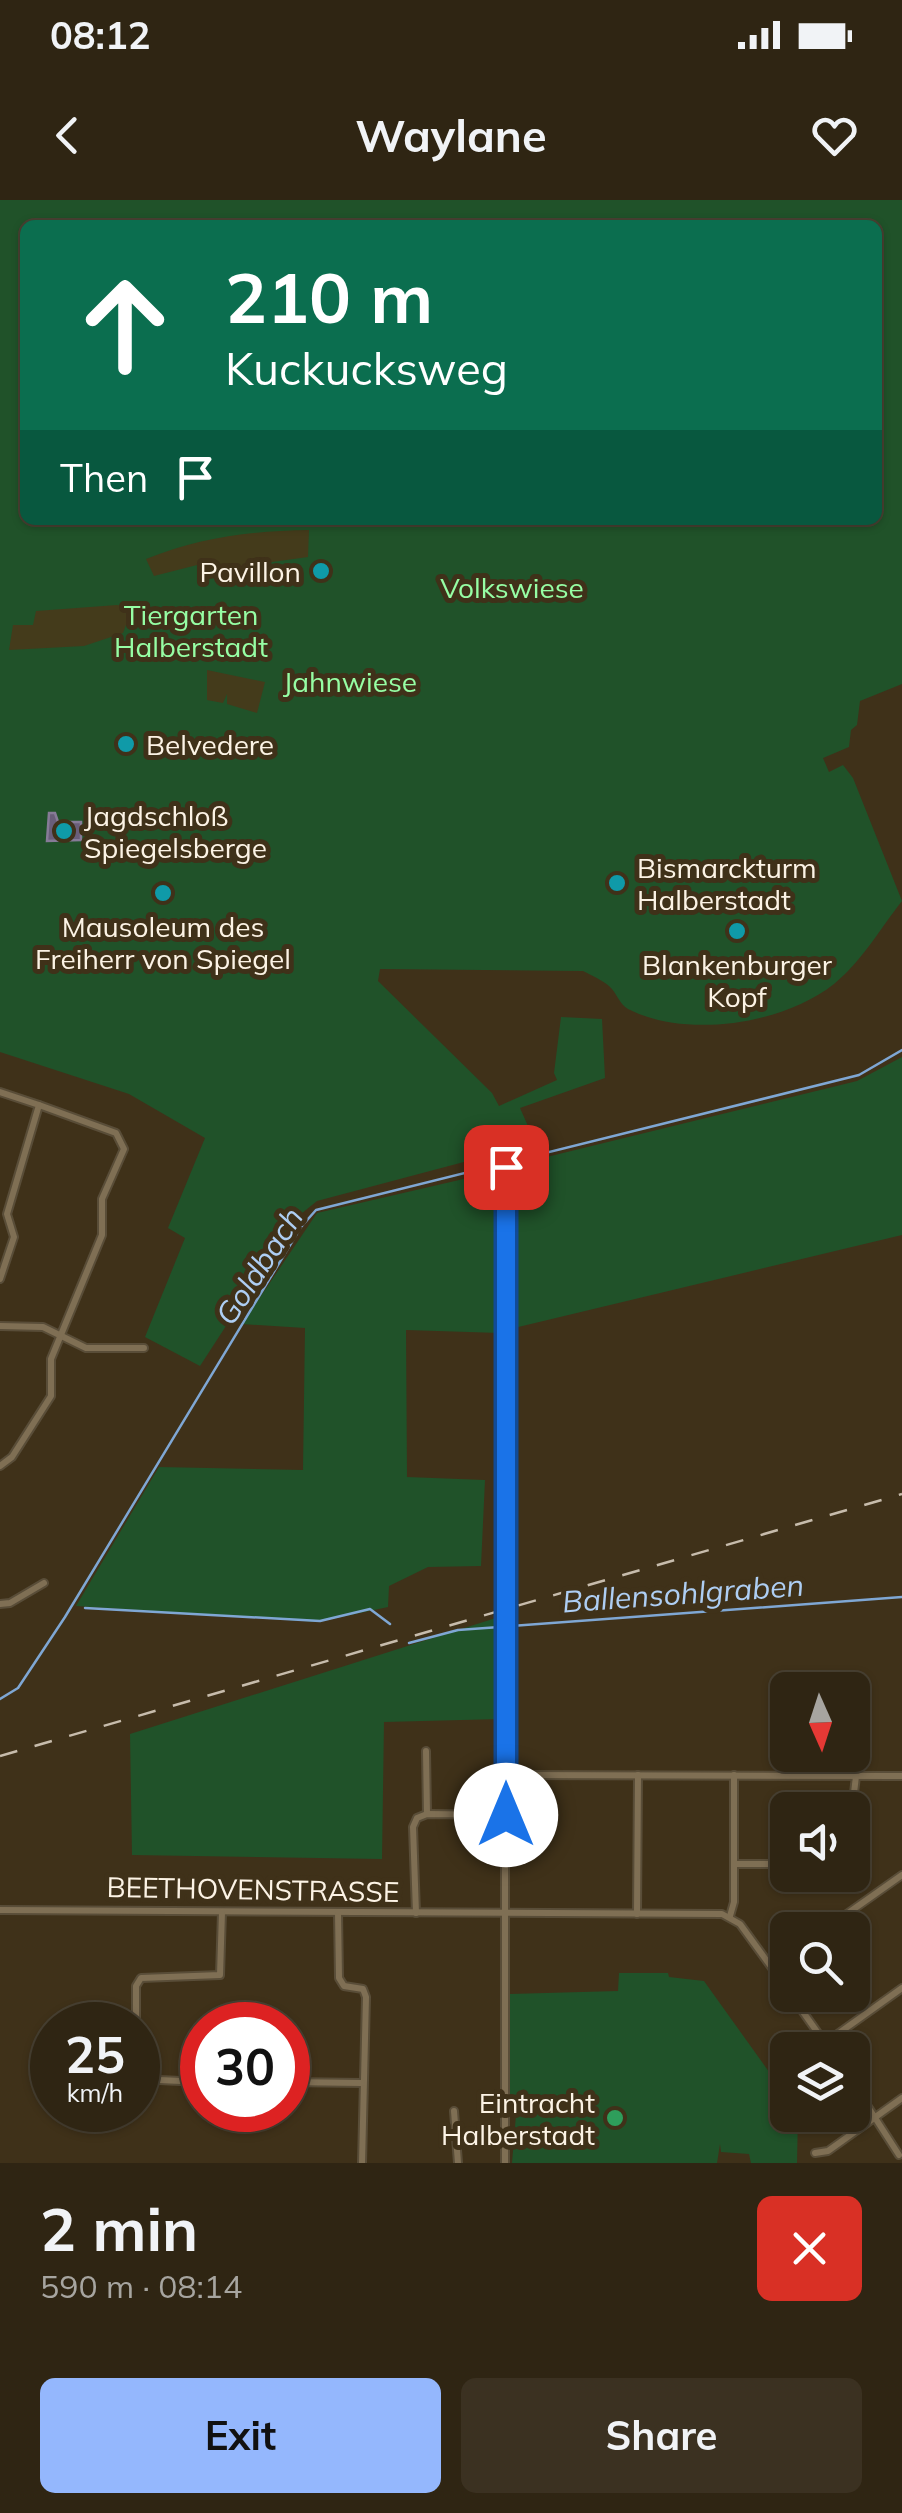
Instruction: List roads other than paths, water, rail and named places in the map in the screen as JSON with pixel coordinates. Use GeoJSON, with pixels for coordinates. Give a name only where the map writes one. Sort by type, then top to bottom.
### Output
{"type":"FeatureCollection","features":[{"type":"Feature","properties":{"kind":"street"},"geometry":{"type":"LineString","coordinates":[[0,1092],[116,1133],[123,1143],[122,1155],[102,1200],[102,1235],[51,1359],[51,1396],[12,1456],[0,1466]]}},
{"type":"Feature","properties":{"kind":"street"},"geometry":{"type":"LineString","coordinates":[[0,1279],[14,1237],[6,1214],[40,1105]]}},
{"type":"Feature","properties":{"kind":"street"},"geometry":{"type":"LineString","coordinates":[[505,2163],[506,1167]]}},
{"type":"Feature","properties":{"kind":"street"},"geometry":{"type":"LineString","coordinates":[[0,1326],[43,1327],[86,1348],[144,1348]]}},
{"type":"Feature","properties":{"kind":"street"},"geometry":{"type":"LineString","coordinates":[[0,1604],[10,1603],[44,1584]]}},
{"type":"Feature","properties":{"kind":"street"},"geometry":{"type":"LineString","coordinates":[[426,1751],[427,1814]]}},
{"type":"Feature","properties":{"kind":"street"},"geometry":{"type":"LineString","coordinates":[[506,1775],[902,1776]]}},
{"type":"Feature","properties":{"kind":"street"},"geometry":{"type":"LineString","coordinates":[[638,1775],[638,1914]]}},
{"type":"Feature","properties":{"kind":"street"},"geometry":{"type":"LineString","coordinates":[[734,1775],[734,1902],[730,1916],[770,1966]]}},
{"type":"Feature","properties":{"kind":"street"},"geometry":{"type":"LineString","coordinates":[[854,1792],[856,1776]]}},
{"type":"Feature","properties":{"kind":"street"},"geometry":{"type":"LineString","coordinates":[[416,1913],[413,1827],[417,1818],[427,1814],[506,1815]]}},
{"type":"Feature","properties":{"kind":"street"},"geometry":{"type":"LineString","coordinates":[[734,1864],[770,1864]]}},
{"type":"Feature","properties":{"kind":"street"},"geometry":{"type":"LineString","coordinates":[[850,1912],[902,1875]]}},
{"type":"Feature","properties":{"kind":"street","name":"BEETHOVENSTRASSE"},"geometry":{"type":"LineString","coordinates":[[0,1910],[730,1916]]}},
{"type":"Feature","properties":{"kind":"street"},"geometry":{"type":"LineString","coordinates":[[136,2002],[136,1986],[141,1978],[220,1975],[222,1912]]}},
{"type":"Feature","properties":{"kind":"street"},"geometry":{"type":"LineString","coordinates":[[338,1912],[339,1978],[344,1986],[363,1989],[366,1997],[362,2163]]}},
{"type":"Feature","properties":{"kind":"street"},"geometry":{"type":"LineString","coordinates":[[845,2032],[902,1988]]}},
{"type":"Feature","properties":{"kind":"street"},"geometry":{"type":"LineString","coordinates":[[310,2082],[362,2083]]}},
{"type":"Feature","properties":{"kind":"street"},"geometry":{"type":"LineString","coordinates":[[816,2153],[828,2151],[902,2098]]}},
{"type":"Feature","properties":{"kind":"street"},"geometry":{"type":"LineString","coordinates":[[870,2109],[899,2156]]}},
{"type":"Feature","properties":{"kind":"street"},"geometry":{"type":"LineString","coordinates":[[454,2112],[458,2163]]}},
{"type":"Feature","properties":{"kind":"waterway","name":"Goldbach"},"geometry":{"type":"LineString","coordinates":[[0,1699],[18,1688],[65,1617],[301,1227],[316,1210],[859,1075],[902,1050]]}},
{"type":"Feature","properties":{"kind":"waterway","name":"Ballensohlgraben"},"geometry":{"type":"LineString","coordinates":[[409,1643],[458,1630],[902,1597]]}},
{"type":"Feature","properties":{"kind":"waterway","name":"Ballensohlgraben"},"geometry":{"type":"LineString","coordinates":[[85,1608],[320,1621],[370,1609],[390,1624]]}},
{"type":"Feature","properties":{"kind":"railway"},"geometry":{"type":"LineString","coordinates":[[0,1756],[902,1494]]}},
{"type":"Feature","properties":{"kind":"place","name":"Pavillon"},"geometry":{"type":"Point","coordinates":[321,571]}},
{"type":"Feature","properties":{"kind":"place","name":"Belvedere"},"geometry":{"type":"Point","coordinates":[126,744]}},
{"type":"Feature","properties":{"kind":"place","name":"Jagdschloß Spiegelsberge"},"geometry":{"type":"Point","coordinates":[64,831]}},
{"type":"Feature","properties":{"kind":"place","name":"Bismarckturm Halberstadt"},"geometry":{"type":"Point","coordinates":[617,883]}},
{"type":"Feature","properties":{"kind":"place","name":"Mausoleum des Freiherr von Spiegel"},"geometry":{"type":"Point","coordinates":[163,893]}},
{"type":"Feature","properties":{"kind":"place","name":"Blankenburger Kopf"},"geometry":{"type":"Point","coordinates":[737,931]}},
{"type":"Feature","properties":{"kind":"place","name":"Eintracht Halberstadt"},"geometry":{"type":"Point","coordinates":[615,2118]}},
{"type":"Feature","properties":{"kind":"park label","name":"Volkswiese"},"geometry":{"type":"Point","coordinates":[512,587]}},
{"type":"Feature","properties":{"kind":"park label","name":"Tiergarten Halberstadt"},"geometry":{"type":"Point","coordinates":[191,630]}},
{"type":"Feature","properties":{"kind":"park label","name":"Jahnwiese"},"geometry":{"type":"Point","coordinates":[350,681]}}]}
